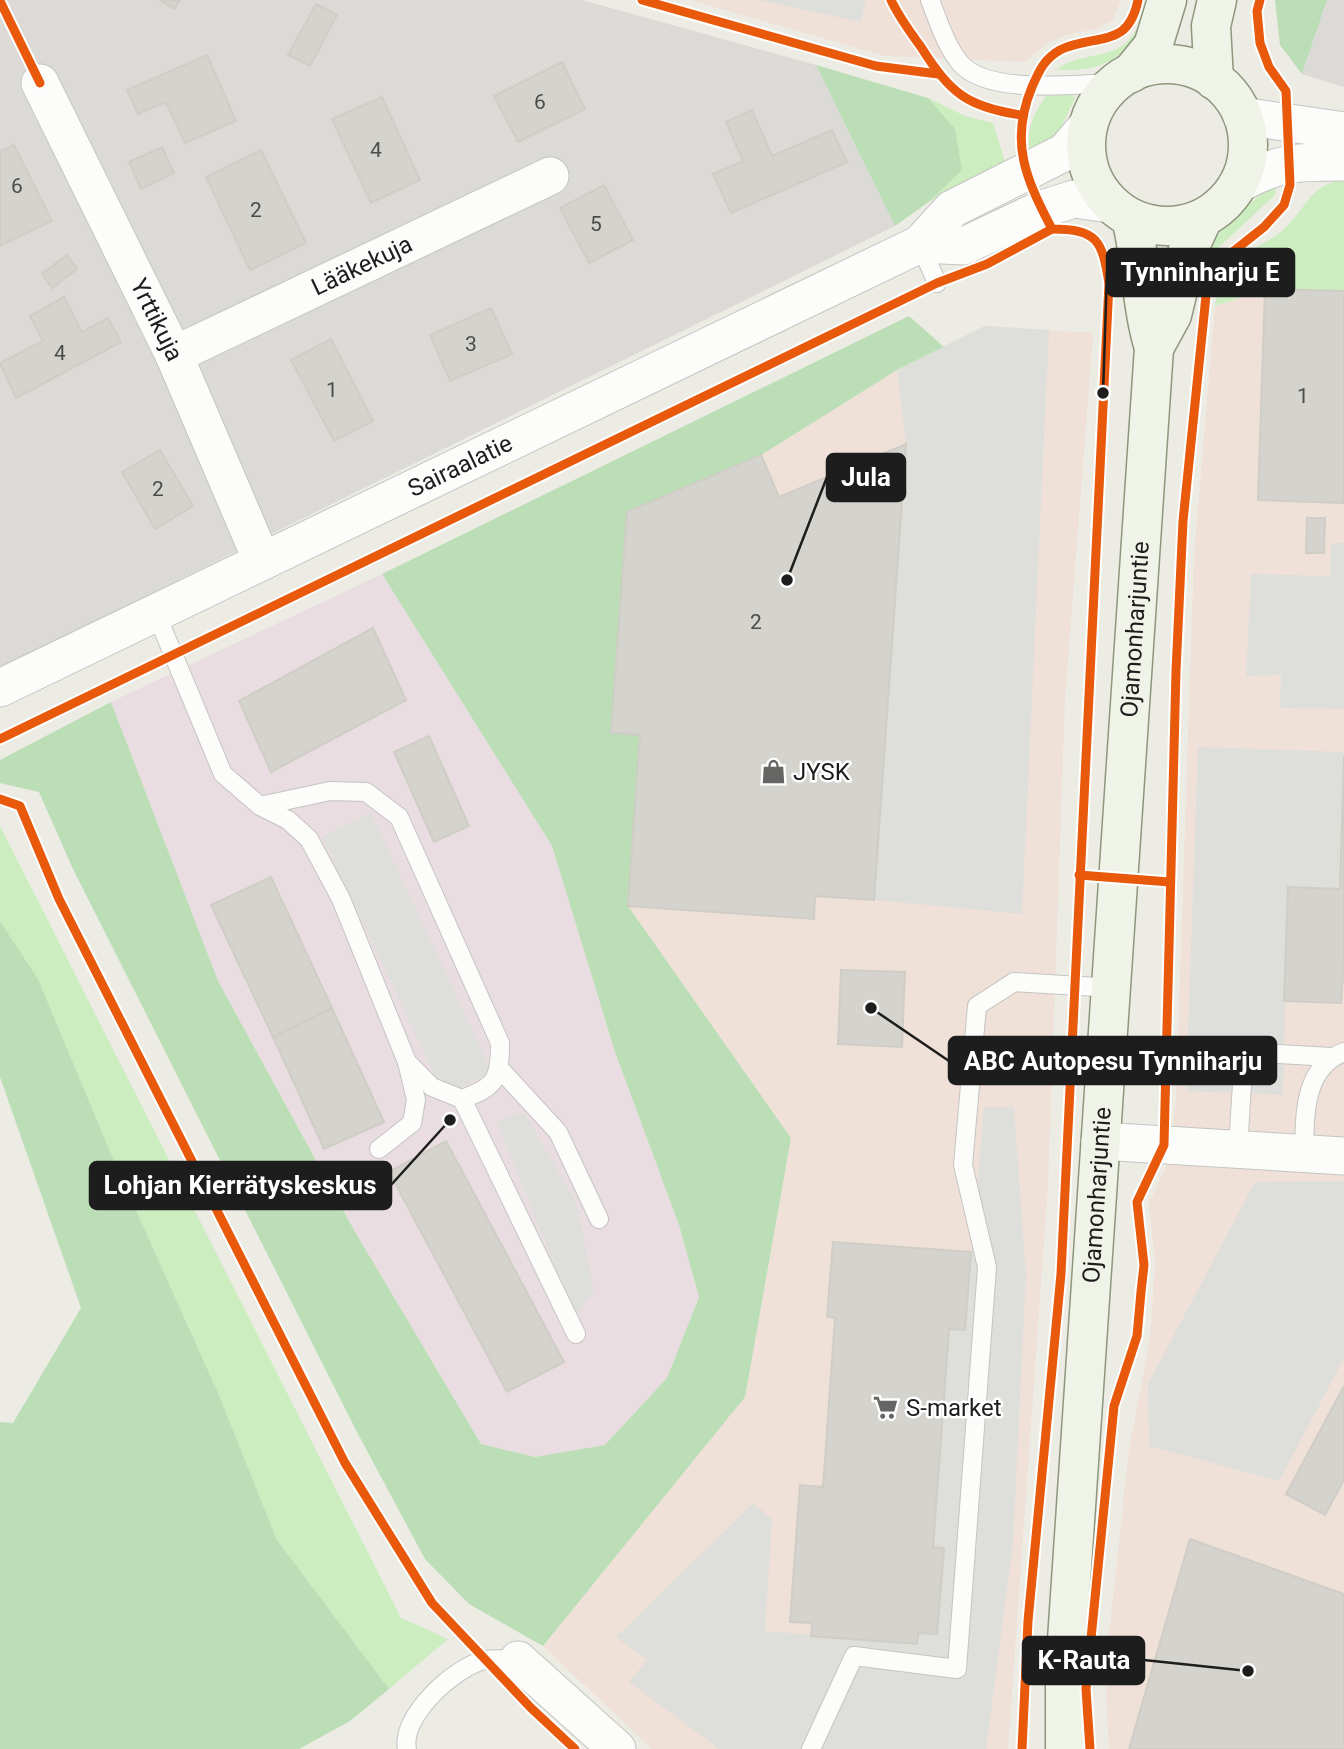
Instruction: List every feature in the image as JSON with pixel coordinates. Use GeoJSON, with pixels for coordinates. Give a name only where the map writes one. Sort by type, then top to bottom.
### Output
{"type":"FeatureCollection","features":[{"type":"Feature","properties":{"kind":"main road"},"geometry":{"type":"LineString","coordinates":[[1123,78],[1151,66],[1171,65],[1194,69],[1214,80],[1231,96],[1242,116],[1248,138],[1246,163],[1237,185],[1223,204],[1203,218],[1180,226],[1156,226],[1121,211],[1097,187],[1088,168],[1085,147],[1088,125],[1097,102],[1153,46],[1167,0]]}},
{"type":"Feature","properties":{"kind":"main road"},"geometry":{"type":"LineString","coordinates":[[1214,80],[1211,26],[1217,0]]}},
{"type":"Feature","properties":{"kind":"main road","name":"Ojamonharjuntie"},"geometry":{"type":"LineString","coordinates":[[1065,1749],[1065,1670],[1154,348],[1144,315],[1144,284],[1121,211]]}},
{"type":"Feature","properties":{"kind":"main road","name":"Ojamonharjuntie"},"geometry":{"type":"LineString","coordinates":[[1154,348],[1172,315],[1187,253],[1203,218]]}},
{"type":"Feature","properties":{"kind":"street","name":"Yrttikuja"},"geometry":{"type":"LineString","coordinates":[[40,83],[174,355],[262,561]]}},
{"type":"Feature","properties":{"kind":"street"},"geometry":{"type":"LineString","coordinates":[[1242,116],[1344,131]]}},
{"type":"Feature","properties":{"kind":"street","name":"Sairaalatie"},"geometry":{"type":"LineString","coordinates":[[0,688],[920,244],[952,209],[1065,152],[1088,125]]}},
{"type":"Feature","properties":{"kind":"street"},"geometry":{"type":"LineString","coordinates":[[1237,185],[1266,169],[1290,162],[1344,162]]}},
{"type":"Feature","properties":{"kind":"street","name":"Lääkekuja"},"geometry":{"type":"LineString","coordinates":[[174,355],[550,176]]}},
{"type":"Feature","properties":{"kind":"street","name":"Sairaalatie"},"geometry":{"type":"LineString","coordinates":[[920,244],[964,246],[1042,209],[1074,199],[1121,211]]}},
{"type":"Feature","properties":{"kind":"street"},"geometry":{"type":"LineString","coordinates":[[1100,1141],[1344,1156]]}},
{"type":"Feature","properties":{"kind":"street"},"geometry":{"type":"LineString","coordinates":[[518,1660],[617,1749]]}},
{"type":"Feature","properties":{"kind":"lane"},"geometry":{"type":"LineString","coordinates":[[930,0],[961,64],[984,79],[1033,85],[1123,78]]}},
{"type":"Feature","properties":{"kind":"lane"},"geometry":{"type":"LineString","coordinates":[[920,244],[937,283]]}},
{"type":"Feature","properties":{"kind":"lane"},"geometry":{"type":"LineString","coordinates":[[156,612],[223,774],[260,806],[288,820],[309,839],[341,899],[407,1062],[416,1100],[412,1123],[379,1149]]}},
{"type":"Feature","properties":{"kind":"lane"},"geometry":{"type":"LineString","coordinates":[[260,806],[330,791],[366,792],[399,817],[500,1043],[500,1069],[488,1090],[462,1099],[432,1087],[407,1062]]}},
{"type":"Feature","properties":{"kind":"lane"},"geometry":{"type":"LineString","coordinates":[[811,1749],[854,1656],[957,1670],[987,1267],[963,1165],[977,1006],[1014,982],[1113,988]]}},
{"type":"Feature","properties":{"kind":"lane"},"geometry":{"type":"LineString","coordinates":[[1238,1148],[1244,1052],[1337,1055]]}},
{"type":"Feature","properties":{"kind":"lane"},"geometry":{"type":"LineString","coordinates":[[1304,1153],[1311,1082],[1337,1055]]}},
{"type":"Feature","properties":{"kind":"lane"},"geometry":{"type":"LineString","coordinates":[[500,1069],[558,1132],[599,1219]]}},
{"type":"Feature","properties":{"kind":"lane"},"geometry":{"type":"LineString","coordinates":[[462,1099],[576,1334]]}},
{"type":"Feature","properties":{"kind":"lane"},"geometry":{"type":"LineString","coordinates":[[407,1749],[413,1718],[441,1684],[484,1660],[518,1660]]}},
{"type":"Feature","properties":{"kind":"shaded area"},"geometry":{"type":"Polygon","coordinates":[[[0,0],[582,0],[816,65],[895,226],[0,668],[0,0]]]}},
{"type":"Feature","properties":{"kind":"shaded area"},"geometry":{"type":"Polygon","coordinates":[[[690,0],[1121,0],[1113,20],[1096,29],[1066,35],[1046,44],[1025,62],[885,56],[690,0]]]}},
{"type":"Feature","properties":{"kind":"shaded area"},"geometry":{"type":"Polygon","coordinates":[[[759,0],[866,0],[861,22],[759,0]]]}},
{"type":"Feature","properties":{"kind":"shaded area"},"geometry":{"type":"Polygon","coordinates":[[[1327,0],[1344,0],[1344,87],[1302,74],[1327,0]]]}},
{"type":"Feature","properties":{"kind":"shaded area"},"geometry":{"type":"Polygon","coordinates":[[[1265,289],[1344,291],[1344,1749],[1109,1749],[1105,1672],[1129,1449],[1150,1340],[1155,1263],[1149,1203],[1169,1160],[1176,1100],[1194,555],[1215,306],[1265,289]]]}},
{"type":"Feature","properties":{"kind":"shaded area"},"geometry":{"type":"Polygon","coordinates":[[[985,326],[1093,333],[1065,700],[1048,1185],[1008,1749],[652,1749],[543,1646],[745,1397],[791,1138],[628,906],[640,735],[611,733],[627,512],[761,455],[897,370],[985,326]]]}},
{"type":"Feature","properties":{"kind":"shaded area"},"geometry":{"type":"Polygon","coordinates":[[[985,326],[1049,330],[1022,914],[874,900],[906,444],[897,370],[985,326]]]}},
{"type":"Feature","properties":{"kind":"shaded area"},"geometry":{"type":"Polygon","coordinates":[[[1331,543],[1344,543],[1344,709],[1280,708],[1281,675],[1246,676],[1251,574],[1330,576],[1331,543]]]}},
{"type":"Feature","properties":{"kind":"shaded area"},"geometry":{"type":"Polygon","coordinates":[[[382,574],[552,846],[615,1052],[679,1225],[699,1297],[667,1378],[605,1445],[535,1457],[481,1444],[354,1230],[218,981],[111,702],[382,574]]]}},
{"type":"Feature","properties":{"kind":"shaded area"},"geometry":{"type":"Polygon","coordinates":[[[1198,747],[1344,752],[1340,889],[1288,888],[1283,1095],[1186,1091],[1198,747]]]}},
{"type":"Feature","properties":{"kind":"shaded area"},"geometry":{"type":"Polygon","coordinates":[[[371,813],[492,1072],[444,1095],[322,836],[371,813]]]}},
{"type":"Feature","properties":{"kind":"shaded area"},"geometry":{"type":"Polygon","coordinates":[[[984,1107],[1014,1107],[1026,1274],[1013,1544],[986,1749],[719,1749],[629,1682],[647,1660],[616,1637],[753,1503],[772,1519],[765,1631],[917,1643],[918,1633],[937,1634],[944,1548],[933,1547],[949,1329],[965,1329],[984,1107]]]}},
{"type":"Feature","properties":{"kind":"shaded area"},"geometry":{"type":"Polygon","coordinates":[[[524,1112],[577,1204],[594,1292],[575,1316],[497,1122],[524,1112]]]}},
{"type":"Feature","properties":{"kind":"shaded area"},"geometry":{"type":"Polygon","coordinates":[[[1344,1181],[1344,1358],[1279,1481],[1149,1446],[1148,1384],[1255,1182],[1344,1181]]]}},
{"type":"Feature","properties":{"kind":"green space"},"geometry":{"type":"Polygon","coordinates":[[[1275,0],[1327,0],[1302,74],[1280,45],[1275,0]]]}},
{"type":"Feature","properties":{"kind":"green space"},"geometry":{"type":"Polygon","coordinates":[[[1143,18],[1144,28],[1116,57],[1085,69],[1056,70],[1065,64],[1120,47],[1130,39],[1143,18]]]}},
{"type":"Feature","properties":{"kind":"green space"},"geometry":{"type":"Polygon","coordinates":[[[816,65],[928,98],[955,129],[962,170],[930,201],[895,226],[816,65]]]}},
{"type":"Feature","properties":{"kind":"green space"},"geometry":{"type":"Polygon","coordinates":[[[1070,94],[1075,98],[1058,134],[1030,160],[1030,127],[1040,105],[1046,96],[1070,94]]]}},
{"type":"Feature","properties":{"kind":"green space"},"geometry":{"type":"Polygon","coordinates":[[[928,98],[965,116],[993,123],[1005,162],[930,201],[962,170],[928,98]]]}},
{"type":"Feature","properties":{"kind":"green space"},"geometry":{"type":"Polygon","coordinates":[[[1344,180],[1344,291],[1265,289],[1215,306],[1219,288],[1234,262],[1284,229],[1323,186],[1344,180]]]}},
{"type":"Feature","properties":{"kind":"green space"},"geometry":{"type":"Polygon","coordinates":[[[1276,185],[1275,195],[1205,260],[1196,263],[1202,249],[1268,187],[1276,185]]]}},
{"type":"Feature","properties":{"kind":"green space"},"geometry":{"type":"Polygon","coordinates":[[[909,316],[944,347],[897,370],[761,455],[627,512],[611,733],[640,735],[628,906],[791,1138],[745,1397],[543,1646],[469,1604],[425,1559],[357,1432],[73,869],[39,792],[0,783],[0,760],[111,702],[218,981],[354,1230],[481,1444],[535,1457],[605,1445],[667,1378],[699,1297],[679,1225],[615,1052],[552,846],[382,574],[909,316]]]}},
{"type":"Feature","properties":{"kind":"green space"},"geometry":{"type":"Polygon","coordinates":[[[0,826],[401,1618],[448,1639],[389,1689],[277,1540],[219,1395],[117,1168],[38,979],[0,921],[0,826]]]}},
{"type":"Feature","properties":{"kind":"green space"},"geometry":{"type":"Polygon","coordinates":[[[0,921],[38,979],[117,1168],[219,1395],[277,1540],[389,1689],[350,1721],[299,1749],[0,1749],[0,1422],[13,1423],[81,1308],[0,1077],[0,921]]]}},
{"type":"Feature","properties":{"kind":"building"},"geometry":{"type":"Polygon","coordinates":[[[160,0],[180,0],[174,9],[160,0]]]}},
{"type":"Feature","properties":{"kind":"building"},"geometry":{"type":"Polygon","coordinates":[[[316,4],[337,15],[310,66],[288,55],[316,4]]]}},
{"type":"Feature","properties":{"kind":"building"},"geometry":{"type":"Polygon","coordinates":[[[207,55],[236,121],[185,143],[166,102],[138,114],[127,90],[207,55]]]}},
{"type":"Feature","properties":{"kind":"building"},"geometry":{"type":"Polygon","coordinates":[[[562,62],[585,109],[518,142],[494,96],[562,62]]]}},
{"type":"Feature","properties":{"kind":"building"},"geometry":{"type":"Polygon","coordinates":[[[382,97],[420,180],[371,203],[332,119],[382,97]]]}},
{"type":"Feature","properties":{"kind":"building"},"geometry":{"type":"Polygon","coordinates":[[[752,110],[772,156],[832,130],[847,162],[731,213],[713,174],[743,161],[726,122],[752,110]]]}},
{"type":"Feature","properties":{"kind":"building"},"geometry":{"type":"Polygon","coordinates":[[[14,145],[52,221],[0,246],[0,151],[14,145]]]}},
{"type":"Feature","properties":{"kind":"building"},"geometry":{"type":"Polygon","coordinates":[[[162,147],[174,173],[141,189],[129,162],[162,147]]]}},
{"type":"Feature","properties":{"kind":"building"},"geometry":{"type":"Polygon","coordinates":[[[261,150],[306,243],[250,270],[206,177],[261,150]]]}},
{"type":"Feature","properties":{"kind":"building"},"geometry":{"type":"Polygon","coordinates":[[[604,185],[633,240],[589,263],[560,208],[604,185]]]}},
{"type":"Feature","properties":{"kind":"building"},"geometry":{"type":"Polygon","coordinates":[[[67,255],[77,269],[52,288],[42,274],[67,255]]]}},
{"type":"Feature","properties":{"kind":"building"},"geometry":{"type":"Polygon","coordinates":[[[1265,289],[1344,291],[1344,503],[1258,500],[1265,289]]]}},
{"type":"Feature","properties":{"kind":"building"},"geometry":{"type":"Polygon","coordinates":[[[64,297],[82,332],[108,318],[121,342],[16,398],[0,363],[43,341],[30,316],[64,297]]]}},
{"type":"Feature","properties":{"kind":"building"},"geometry":{"type":"Polygon","coordinates":[[[491,308],[512,354],[450,381],[430,335],[491,308]]]}},
{"type":"Feature","properties":{"kind":"building"},"geometry":{"type":"Polygon","coordinates":[[[331,339],[373,421],[334,441],[291,360],[331,339]]]}},
{"type":"Feature","properties":{"kind":"building"},"geometry":{"type":"Polygon","coordinates":[[[906,444],[874,900],[815,896],[814,919],[628,906],[640,735],[611,733],[627,512],[761,455],[779,497],[906,444]]]}},
{"type":"Feature","properties":{"kind":"building"},"geometry":{"type":"Polygon","coordinates":[[[160,450],[193,506],[155,529],[122,472],[160,450]]]}},
{"type":"Feature","properties":{"kind":"building"},"geometry":{"type":"Polygon","coordinates":[[[1307,518],[1325,518],[1324,553],[1306,553],[1307,518]]]}},
{"type":"Feature","properties":{"kind":"building"},"geometry":{"type":"Polygon","coordinates":[[[373,628],[406,700],[271,772],[239,701],[373,628]]]}},
{"type":"Feature","properties":{"kind":"building"},"geometry":{"type":"Polygon","coordinates":[[[429,736],[469,826],[434,842],[394,752],[429,736]]]}},
{"type":"Feature","properties":{"kind":"building"},"geometry":{"type":"Polygon","coordinates":[[[1344,756],[1344,963],[1341,1003],[1284,1001],[1288,887],[1340,889],[1344,756]]]}},
{"type":"Feature","properties":{"kind":"building"},"geometry":{"type":"Polygon","coordinates":[[[271,877],[332,1008],[273,1037],[211,905],[271,877]]]}},
{"type":"Feature","properties":{"kind":"building"},"geometry":{"type":"Polygon","coordinates":[[[841,970],[905,972],[902,1047],[838,1044],[841,970]]]}},
{"type":"Feature","properties":{"kind":"building"},"geometry":{"type":"Polygon","coordinates":[[[332,1008],[384,1122],[324,1149],[273,1037],[332,1008]]]}},
{"type":"Feature","properties":{"kind":"building"},"geometry":{"type":"Polygon","coordinates":[[[446,1141],[564,1362],[507,1392],[389,1172],[446,1141]]]}},
{"type":"Feature","properties":{"kind":"building","name":"S-market"},"geometry":{"type":"Polygon","coordinates":[[[833,1242],[971,1252],[965,1330],[949,1329],[933,1547],[944,1548],[937,1634],[918,1633],[917,1644],[811,1636],[812,1623],[790,1622],[800,1485],[823,1487],[835,1318],[827,1317],[833,1242]]]}},
{"type":"Feature","properties":{"kind":"building"},"geometry":{"type":"Polygon","coordinates":[[[1344,1386],[1344,1480],[1325,1515],[1286,1494],[1344,1386]]]}},
{"type":"Feature","properties":{"kind":"building"},"geometry":{"type":"Polygon","coordinates":[[[1190,1539],[1344,1594],[1344,1749],[1129,1749],[1190,1539]]]}},
{"type":"Feature","properties":{"kind":"cycle path"},"geometry":{"type":"LineString","coordinates":[[642,0],[876,66],[938,74]]}},
{"type":"Feature","properties":{"kind":"cycle path"},"geometry":{"type":"LineString","coordinates":[[891,0],[931,63],[951,87],[973,102],[1021,115]]}},
{"type":"Feature","properties":{"kind":"cycle path"},"geometry":{"type":"LineString","coordinates":[[1022,1749],[1028,1621],[1061,1274],[1109,283],[1104,257],[1095,240],[1079,232],[1052,229],[1028,177],[1021,143],[1022,125],[1032,87],[1046,61],[1060,50],[1118,33],[1127,27],[1138,0]]}},
{"type":"Feature","properties":{"kind":"cycle path"},"geometry":{"type":"LineString","coordinates":[[1090,1749],[1086,1689],[1114,1406],[1137,1336],[1144,1265],[1137,1202],[1164,1145],[1176,671],[1183,521],[1207,286],[1220,262],[1264,227],[1284,205],[1290,185],[1286,91],[1269,67],[1260,43],[1257,11],[1260,0]]}},
{"type":"Feature","properties":{"kind":"cycle path"},"geometry":{"type":"LineString","coordinates":[[0,1],[40,83]]}},
{"type":"Feature","properties":{"kind":"cycle path"},"geometry":{"type":"LineString","coordinates":[[0,739],[937,283],[987,264],[1052,229]]}},
{"type":"Feature","properties":{"kind":"cycle path"},"geometry":{"type":"LineString","coordinates":[[1109,283],[1207,286]]}},
{"type":"Feature","properties":{"kind":"cycle path"},"geometry":{"type":"LineString","coordinates":[[0,799],[20,806],[59,899],[345,1463],[432,1603],[531,1708],[575,1749]]}},
{"type":"Feature","properties":{"kind":"cycle path"},"geometry":{"type":"LineString","coordinates":[[1079,875],[1170,882]]}},
{"type":"Feature","properties":{"kind":"place","name":"Tynninharju E"},"geometry":{"type":"Point","coordinates":[1103,393]}},
{"type":"Feature","properties":{"kind":"place","name":"Jula"},"geometry":{"type":"Point","coordinates":[787,580]}},
{"type":"Feature","properties":{"kind":"place","name":"JYSK"},"geometry":{"type":"Point","coordinates":[773,772]}},
{"type":"Feature","properties":{"kind":"place","name":"ABC Autopesu Tynniharju"},"geometry":{"type":"Point","coordinates":[871,1008]}},
{"type":"Feature","properties":{"kind":"place","name":"Lohjan Kierrätyskeskus"},"geometry":{"type":"Point","coordinates":[450,1120]}},
{"type":"Feature","properties":{"kind":"place","name":"S-market"},"geometry":{"type":"Point","coordinates":[886,1408]}},
{"type":"Feature","properties":{"kind":"place","name":"K-Rauta"},"geometry":{"type":"Point","coordinates":[1248,1671]}}]}
